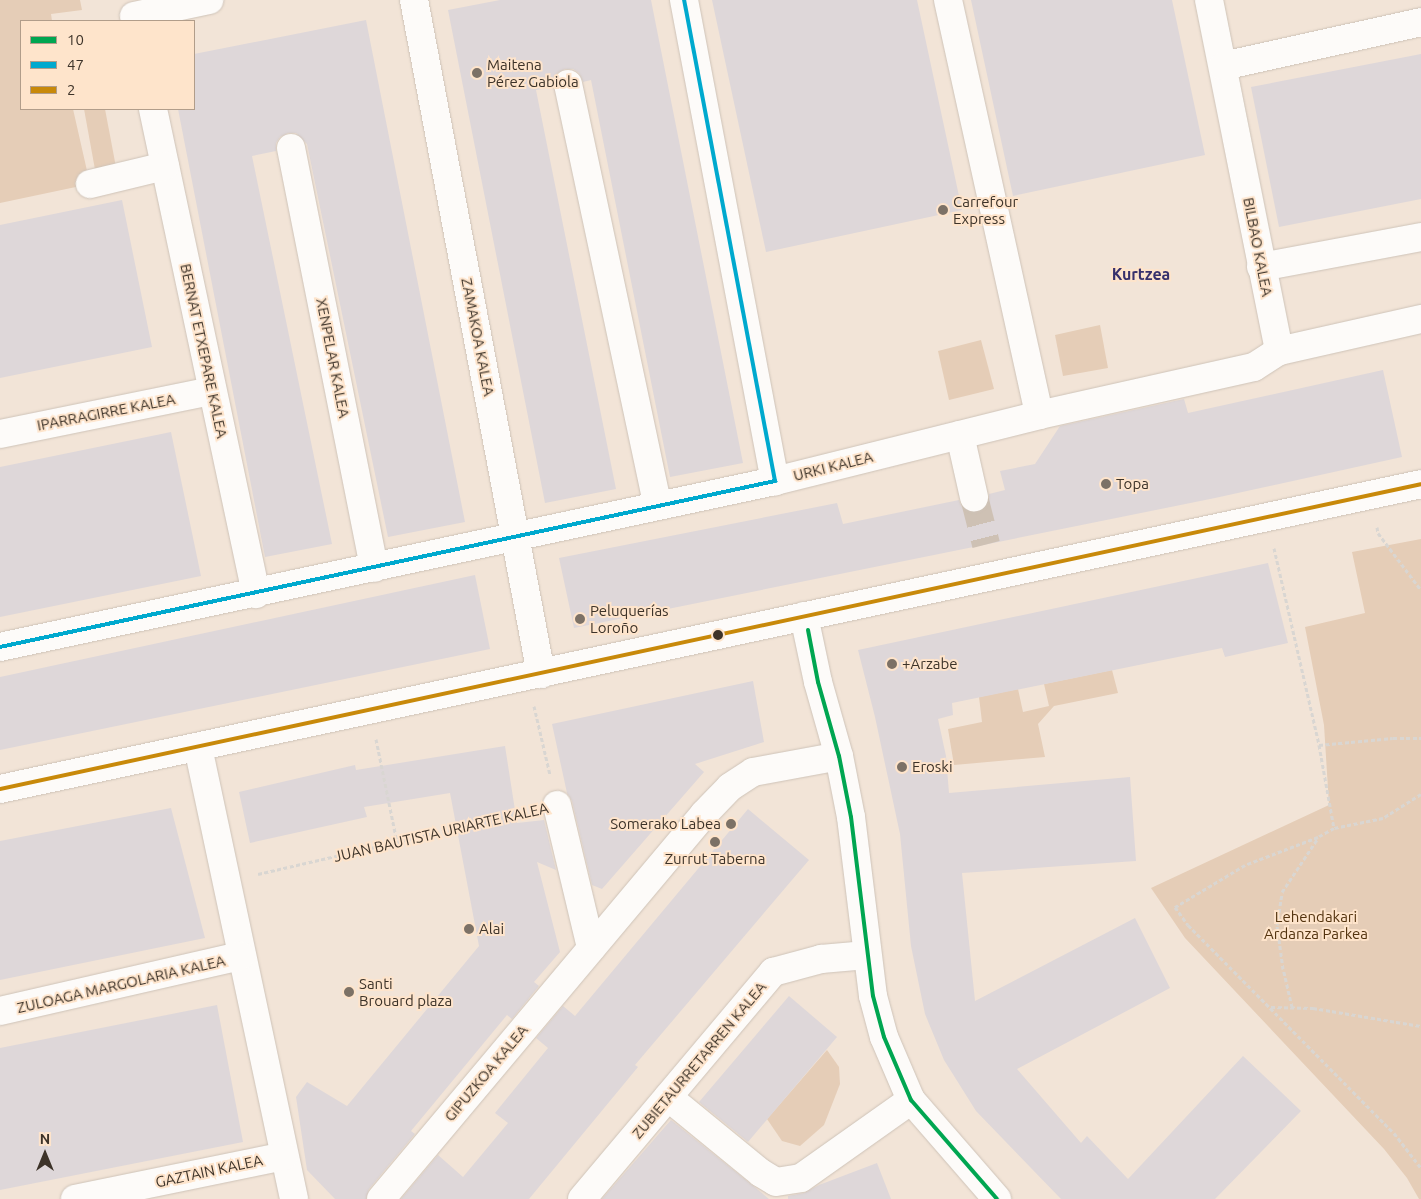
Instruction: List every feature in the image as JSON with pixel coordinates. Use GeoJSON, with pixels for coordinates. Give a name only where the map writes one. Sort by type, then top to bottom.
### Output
{"type":"FeatureCollection","features":[{"type":"Feature","properties":{"kind":"street"},"geometry":{"type":"LineString","coordinates":[[133,12],[209,0]]}},
{"type":"Feature","properties":{"kind":"street","name":"ZAMAKOA KALEA"},"geometry":{"type":"LineString","coordinates":[[414,0],[517,537],[534,676]]}},
{"type":"Feature","properties":{"kind":"street"},"geometry":{"type":"LineString","coordinates":[[684,0],[775,481]]}},
{"type":"Feature","properties":{"kind":"street"},"geometry":{"type":"LineString","coordinates":[[948,0],[1038,415]]}},
{"type":"Feature","properties":{"kind":"street","name":"BILBAO KALEA"},"geometry":{"type":"LineString","coordinates":[[1209,0],[1279,351]]}},
{"type":"Feature","properties":{"kind":"street"},"geometry":{"type":"LineString","coordinates":[[1223,66],[1421,22]]}},
{"type":"Feature","properties":{"kind":"street"},"geometry":{"type":"LineString","coordinates":[[568,84],[658,506]]}},
{"type":"Feature","properties":{"kind":"street","name":"BERNAT ETXEPARE KALEA"},"geometry":{"type":"LineString","coordinates":[[153,110],[256,594]]}},
{"type":"Feature","properties":{"kind":"street","name":"XENPELAR KALEA"},"geometry":{"type":"LineString","coordinates":[[291,148],[374,568]]}},
{"type":"Feature","properties":{"kind":"street"},"geometry":{"type":"LineString","coordinates":[[90,184],[165,166]]}},
{"type":"Feature","properties":{"kind":"street"},"geometry":{"type":"LineString","coordinates":[[1261,268],[1421,237]]}},
{"type":"Feature","properties":{"kind":"street"},"geometry":{"type":"LineString","coordinates":[[1279,351],[1421,319]]}},
{"type":"Feature","properties":{"kind":"street","name":"URKI KALEA"},"geometry":{"type":"LineString","coordinates":[[0,647],[256,594],[775,481],[1038,415],[1254,367],[1279,351]]}},
{"type":"Feature","properties":{"kind":"street","name":"IPARRAGIRRE KALEA"},"geometry":{"type":"LineString","coordinates":[[0,434],[212,391]]}},
{"type":"Feature","properties":{"kind":"street"},"geometry":{"type":"LineString","coordinates":[[960,435],[974,497]]}},
{"type":"Feature","properties":{"kind":"street"},"geometry":{"type":"LineString","coordinates":[[0,789],[534,676],[804,616],[1421,484]]}},
{"type":"Feature","properties":{"kind":"street"},"geometry":{"type":"LineString","coordinates":[[804,616],[818,682],[839,756],[851,817],[872,996],[884,1037],[911,1100],[997,1199]]}},
{"type":"Feature","properties":{"kind":"street"},"geometry":{"type":"LineString","coordinates":[[198,747],[294,1199]]}},
{"type":"Feature","properties":{"kind":"street","name":"GIPUZKOA KALEA"},"geometry":{"type":"LineString","coordinates":[[381,1199],[704,814],[730,787],[753,772],[839,756]]}},
{"type":"Feature","properties":{"kind":"street"},"geometry":{"type":"LineString","coordinates":[[557,805],[591,948]]}},
{"type":"Feature","properties":{"kind":"street","name":"ZUBIETAURRETARREN KALEA"},"geometry":{"type":"LineString","coordinates":[[582,1199],[773,972],[821,959],[868,955]]}},
{"type":"Feature","properties":{"kind":"street","name":"ZULOAGA MARGOLARIA KALEA"},"geometry":{"type":"LineString","coordinates":[[0,1011],[241,956]]}},
{"type":"Feature","properties":{"kind":"street"},"geometry":{"type":"LineString","coordinates":[[668,1097],[761,1173],[776,1182],[801,1178],[911,1100]]}},
{"type":"Feature","properties":{"kind":"street","name":"GAZTAIN KALEA"},"geometry":{"type":"LineString","coordinates":[[75,1199],[284,1156]]}},
{"type":"Feature","properties":{"kind":"path"},"geometry":{"type":"LineString","coordinates":[[1369,494],[1378,533],[1421,590]]}},
{"type":"Feature","properties":{"kind":"path"},"geometry":{"type":"LineString","coordinates":[[1277,559],[1319,745],[1334,828]]}},
{"type":"Feature","properties":{"kind":"path","name":"JUAN BAUTISTA URIARTE KALEA"},"geometry":{"type":"LineString","coordinates":[[226,881],[557,805],[534,676]]}},
{"type":"Feature","properties":{"kind":"path"},"geometry":{"type":"LineString","coordinates":[[370,710],[397,842]]}},
{"type":"Feature","properties":{"kind":"path"},"geometry":{"type":"LineString","coordinates":[[1319,745],[1393,738],[1421,738]]}},
{"type":"Feature","properties":{"kind":"path"},"geometry":{"type":"LineString","coordinates":[[1421,794],[1383,818],[1334,828],[1318,837],[1245,865],[1175,907],[1188,925],[1394,1133],[1421,1168]]}},
{"type":"Feature","properties":{"kind":"path"},"geometry":{"type":"LineString","coordinates":[[1292,1007],[1283,969],[1277,925],[1282,892],[1318,837]]}},
{"type":"Feature","properties":{"kind":"path"},"geometry":{"type":"LineString","coordinates":[[1270,1007],[1313,1008],[1421,1026]]}},
{"type":"Feature","properties":{"kind":"green space"},"geometry":{"type":"Polygon","coordinates":[[[0,0],[80,0],[82,10],[51,14],[52,20],[20,20],[20,110],[73,110],[90,184],[0,203],[0,0]]]}},
{"type":"Feature","properties":{"kind":"green space"},"geometry":{"type":"Polygon","coordinates":[[[84,110],[105,110],[119,183],[98,186],[84,110]]]}},
{"type":"Feature","properties":{"kind":"green space"},"geometry":{"type":"Polygon","coordinates":[[[1100,325],[1108,368],[1063,376],[1055,335],[1100,325]]]}},
{"type":"Feature","properties":{"kind":"green space"},"geometry":{"type":"Polygon","coordinates":[[[981,340],[994,389],[949,400],[938,351],[981,340]]]}},
{"type":"Feature","properties":{"kind":"green space","name":"Lehendakari Ardanza Parkea"},"geometry":{"type":"Polygon","coordinates":[[[1421,539],[1421,1199],[1419,1199],[1407,1178],[1384,1149],[1185,938],[1151,888],[1329,805],[1324,725],[1305,627],[1365,613],[1352,552],[1421,539]]]}},
{"type":"Feature","properties":{"kind":"green space"},"geometry":{"type":"Polygon","coordinates":[[[1112,670],[1118,693],[1054,706],[1038,724],[1045,757],[954,765],[948,729],[982,722],[979,697],[1018,689],[1023,712],[1049,706],[1044,684],[1112,670]]]}},
{"type":"Feature","properties":{"kind":"green space"},"geometry":{"type":"Polygon","coordinates":[[[827,1050],[839,1067],[840,1084],[824,1125],[800,1146],[782,1141],[767,1119],[827,1050]]]}},
{"type":"Feature","properties":{"kind":"building"},"geometry":{"type":"Polygon","coordinates":[[[500,0],[651,0],[743,463],[670,477],[591,80],[583,82],[579,73],[573,69],[565,69],[557,73],[553,80],[553,87],[536,90],[616,489],[545,503],[448,10],[500,0]]]}},
{"type":"Feature","properties":{"kind":"building"},"geometry":{"type":"Polygon","coordinates":[[[712,0],[917,0],[962,210],[766,252],[712,0]]]}},
{"type":"Feature","properties":{"kind":"building"},"geometry":{"type":"Polygon","coordinates":[[[971,0],[1172,0],[1205,155],[1013,196],[971,0]]]}},
{"type":"Feature","properties":{"kind":"building"},"geometry":{"type":"Polygon","coordinates":[[[366,20],[465,522],[388,537],[307,144],[296,133],[288,133],[280,137],[276,143],[276,151],[252,156],[332,544],[265,557],[178,110],[195,110],[195,54],[366,20]]]}},
{"type":"Feature","properties":{"kind":"building"},"geometry":{"type":"Polygon","coordinates":[[[1421,54],[1421,199],[1279,227],[1251,87],[1421,54]]]}},
{"type":"Feature","properties":{"kind":"building"},"geometry":{"type":"Polygon","coordinates":[[[122,200],[152,347],[0,378],[0,225],[122,200]]]}},
{"type":"Feature","properties":{"kind":"building"},"geometry":{"type":"Polygon","coordinates":[[[1383,370],[1402,457],[1215,498],[574,628],[559,558],[837,503],[843,524],[959,500],[962,507],[969,512],[978,512],[984,509],[989,502],[989,494],[1005,490],[1000,471],[1035,464],[1060,426],[1184,399],[1188,413],[1383,370]]]}},
{"type":"Feature","properties":{"kind":"building"},"geometry":{"type":"Polygon","coordinates":[[[171,432],[201,576],[0,617],[0,467],[171,432]]]}},
{"type":"Feature","properties":{"kind":"building"},"geometry":{"type":"Polygon","coordinates":[[[1268,563],[1288,643],[1225,657],[1222,648],[952,703],[953,715],[938,719],[946,756],[949,793],[1130,777],[1136,861],[962,873],[975,1001],[1135,918],[1170,988],[1017,1069],[1081,1143],[1087,1136],[1128,1179],[1243,1056],[1301,1111],[1215,1199],[1061,1199],[976,1111],[944,1060],[925,1014],[911,946],[900,834],[875,717],[858,650],[1268,563]]]}},
{"type":"Feature","properties":{"kind":"building"},"geometry":{"type":"Polygon","coordinates":[[[475,575],[490,649],[0,750],[0,677],[475,575]]]}},
{"type":"Feature","properties":{"kind":"building"},"geometry":{"type":"Polygon","coordinates":[[[753,681],[764,742],[695,764],[704,772],[602,889],[592,885],[572,801],[567,793],[552,724],[753,681]]]}},
{"type":"Feature","properties":{"kind":"building"},"geometry":{"type":"Polygon","coordinates":[[[505,746],[517,823],[544,820],[556,870],[537,862],[560,952],[534,982],[539,986],[512,1019],[507,1015],[411,1131],[415,1134],[369,1189],[366,1199],[335,1199],[307,1170],[296,1097],[307,1082],[347,1106],[479,946],[450,793],[364,807],[367,817],[250,843],[239,792],[355,765],[356,770],[505,746]]]}},
{"type":"Feature","properties":{"kind":"building"},"geometry":{"type":"Polygon","coordinates":[[[171,808],[205,938],[0,980],[0,841],[171,808]]]}},
{"type":"Feature","properties":{"kind":"building"},"geometry":{"type":"Polygon","coordinates":[[[748,809],[809,860],[635,1065],[638,1067],[529,1199],[401,1199],[438,1155],[463,1177],[508,1123],[495,1113],[548,1048],[536,1038],[563,1006],[575,1016],[748,809]]]}},
{"type":"Feature","properties":{"kind":"building"},"geometry":{"type":"Polygon","coordinates":[[[789,996],[837,1037],[748,1142],[699,1102],[789,996]]]}},
{"type":"Feature","properties":{"kind":"building"},"geometry":{"type":"Polygon","coordinates":[[[217,1005],[243,1142],[0,1190],[0,1048],[217,1005]]]}},
{"type":"Feature","properties":{"kind":"building"},"geometry":{"type":"Polygon","coordinates":[[[671,1120],[757,1189],[769,1199],[602,1199],[671,1120]]]}},
{"type":"Feature","properties":{"kind":"building"},"geometry":{"type":"Polygon","coordinates":[[[877,1163],[891,1199],[788,1199],[788,1196],[804,1193],[819,1185],[877,1163]]]}},
{"type":"Feature","properties":{"kind":"tunnel"},"geometry":{"type":"LineString","coordinates":[[974,497],[986,544]]}},
{"type":"Feature","properties":{"kind":"transit line","name":"47"},"geometry":{"type":"LineString","coordinates":[[0,647],[775,481],[684,0]]}},
{"type":"Feature","properties":{"kind":"transit line","name":"2"},"geometry":{"type":"LineString","coordinates":[[0,789],[1421,484]]}},
{"type":"Feature","properties":{"kind":"transit line","name":"10"},"geometry":{"type":"LineString","coordinates":[[808,630],[818,682],[839,756],[851,817],[873,996],[884,1037],[911,1100],[997,1199]]}},
{"type":"Feature","properties":{"kind":"place","name":"Maitena Pérez Gabiola"},"geometry":{"type":"Point","coordinates":[477,73]}},
{"type":"Feature","properties":{"kind":"place","name":"Carrefour Express"},"geometry":{"type":"Point","coordinates":[943,210]}},
{"type":"Feature","properties":{"kind":"place","name":"Topa"},"geometry":{"type":"Point","coordinates":[1106,484]}},
{"type":"Feature","properties":{"kind":"place","name":"Peluquerías Loroño"},"geometry":{"type":"Point","coordinates":[580,619]}},
{"type":"Feature","properties":{"kind":"place","name":"+Arzabe"},"geometry":{"type":"Point","coordinates":[892,664]}},
{"type":"Feature","properties":{"kind":"place","name":"Eroski"},"geometry":{"type":"Point","coordinates":[902,767]}},
{"type":"Feature","properties":{"kind":"place","name":"Somerako Labea"},"geometry":{"type":"Point","coordinates":[731,824]}},
{"type":"Feature","properties":{"kind":"place","name":"Zurrut Taberna"},"geometry":{"type":"Point","coordinates":[715,842]}},
{"type":"Feature","properties":{"kind":"place","name":"Alai"},"geometry":{"type":"Point","coordinates":[469,929]}},
{"type":"Feature","properties":{"kind":"place","name":"Santi Brouard plaza"},"geometry":{"type":"Point","coordinates":[349,992]}},
{"type":"Feature","properties":{"kind":"district","name":"Kurtzea"},"geometry":{"type":"Point","coordinates":[1141,274]}}]}
